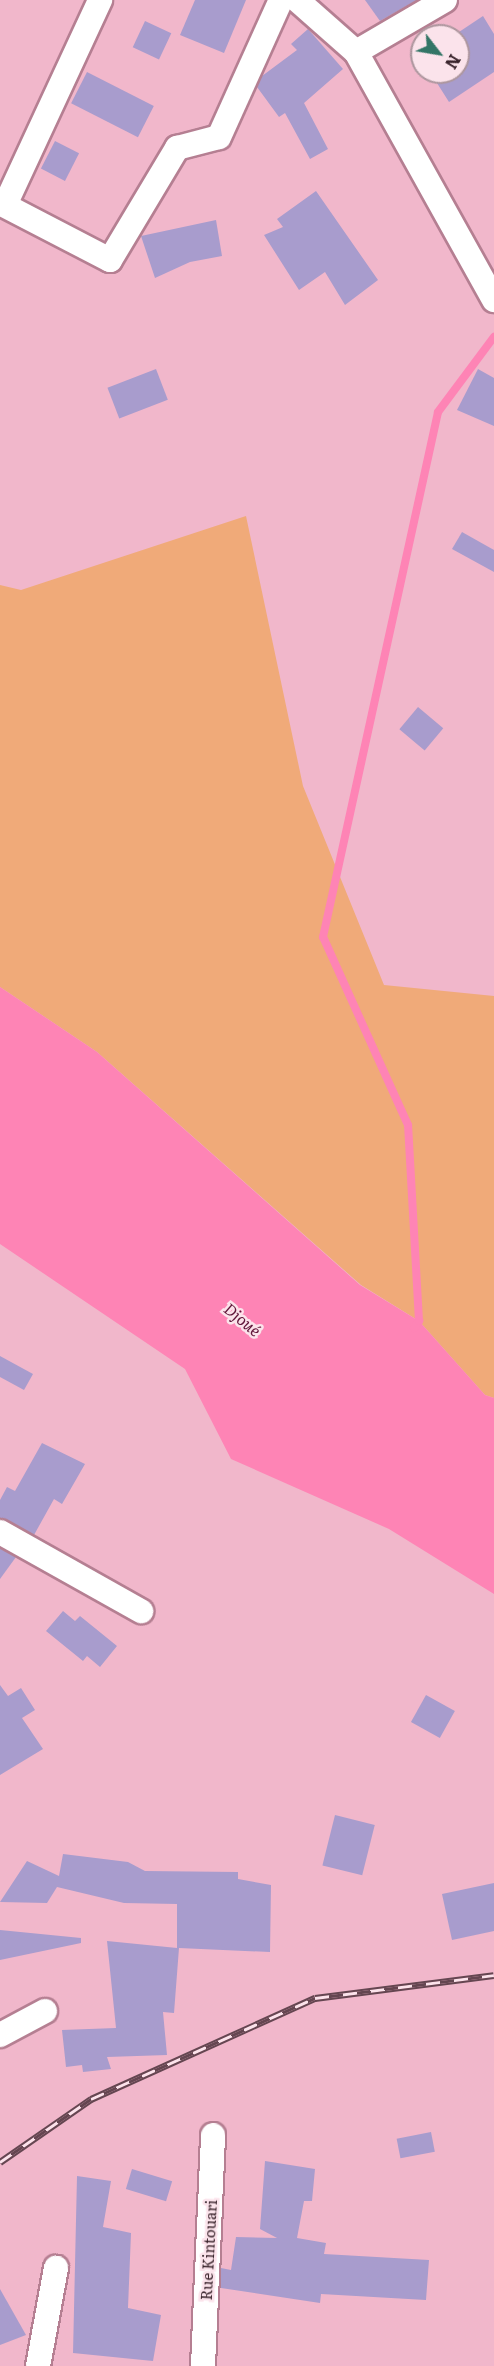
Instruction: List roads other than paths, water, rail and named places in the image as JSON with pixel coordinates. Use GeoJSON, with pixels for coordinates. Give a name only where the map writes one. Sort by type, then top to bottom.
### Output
{"type":"FeatureCollection","features":[{"type":"Feature","properties":{"kind":"street"},"geometry":{"type":"LineString","coordinates":[[100,0],[2,204],[110,260],[177,148],[219,137],[281,0]]}},
{"type":"Feature","properties":{"kind":"street"},"geometry":{"type":"LineString","coordinates":[[297,0],[356,52],[494,300]]}},
{"type":"Feature","properties":{"kind":"street"},"geometry":{"type":"LineString","coordinates":[[356,52],[442,1]]}},
{"type":"Feature","properties":{"kind":"street"},"geometry":{"type":"LineString","coordinates":[[0,1532],[141,1611]]}},
{"type":"Feature","properties":{"kind":"street"},"geometry":{"type":"LineString","coordinates":[[0,2035],[45,2011]]}},
{"type":"Feature","properties":{"kind":"street","name":"Rue Kintouari"},"geometry":{"type":"LineString","coordinates":[[203,2366],[213,2135]]}},
{"type":"Feature","properties":{"kind":"street"},"geometry":{"type":"LineString","coordinates":[[38,2366],[56,2268]]}},
{"type":"Feature","properties":{"kind":"water","name":"Djoué"},"geometry":{"type":"Polygon","coordinates":[[[0,987],[97,1052],[360,1285],[419,1321],[485,1395],[494,1398],[494,1594],[389,1529],[231,1459],[185,1369],[0,1244],[0,987]]]}},
{"type":"Feature","properties":{"kind":"waterway"},"geometry":{"type":"LineString","coordinates":[[414,1328],[419,1321],[408,1125],[323,937],[438,412],[494,337]]}},
{"type":"Feature","properties":{"kind":"railway"},"geometry":{"type":"LineString","coordinates":[[0,2162],[91,2099],[315,1998],[494,1975]]}}]}
